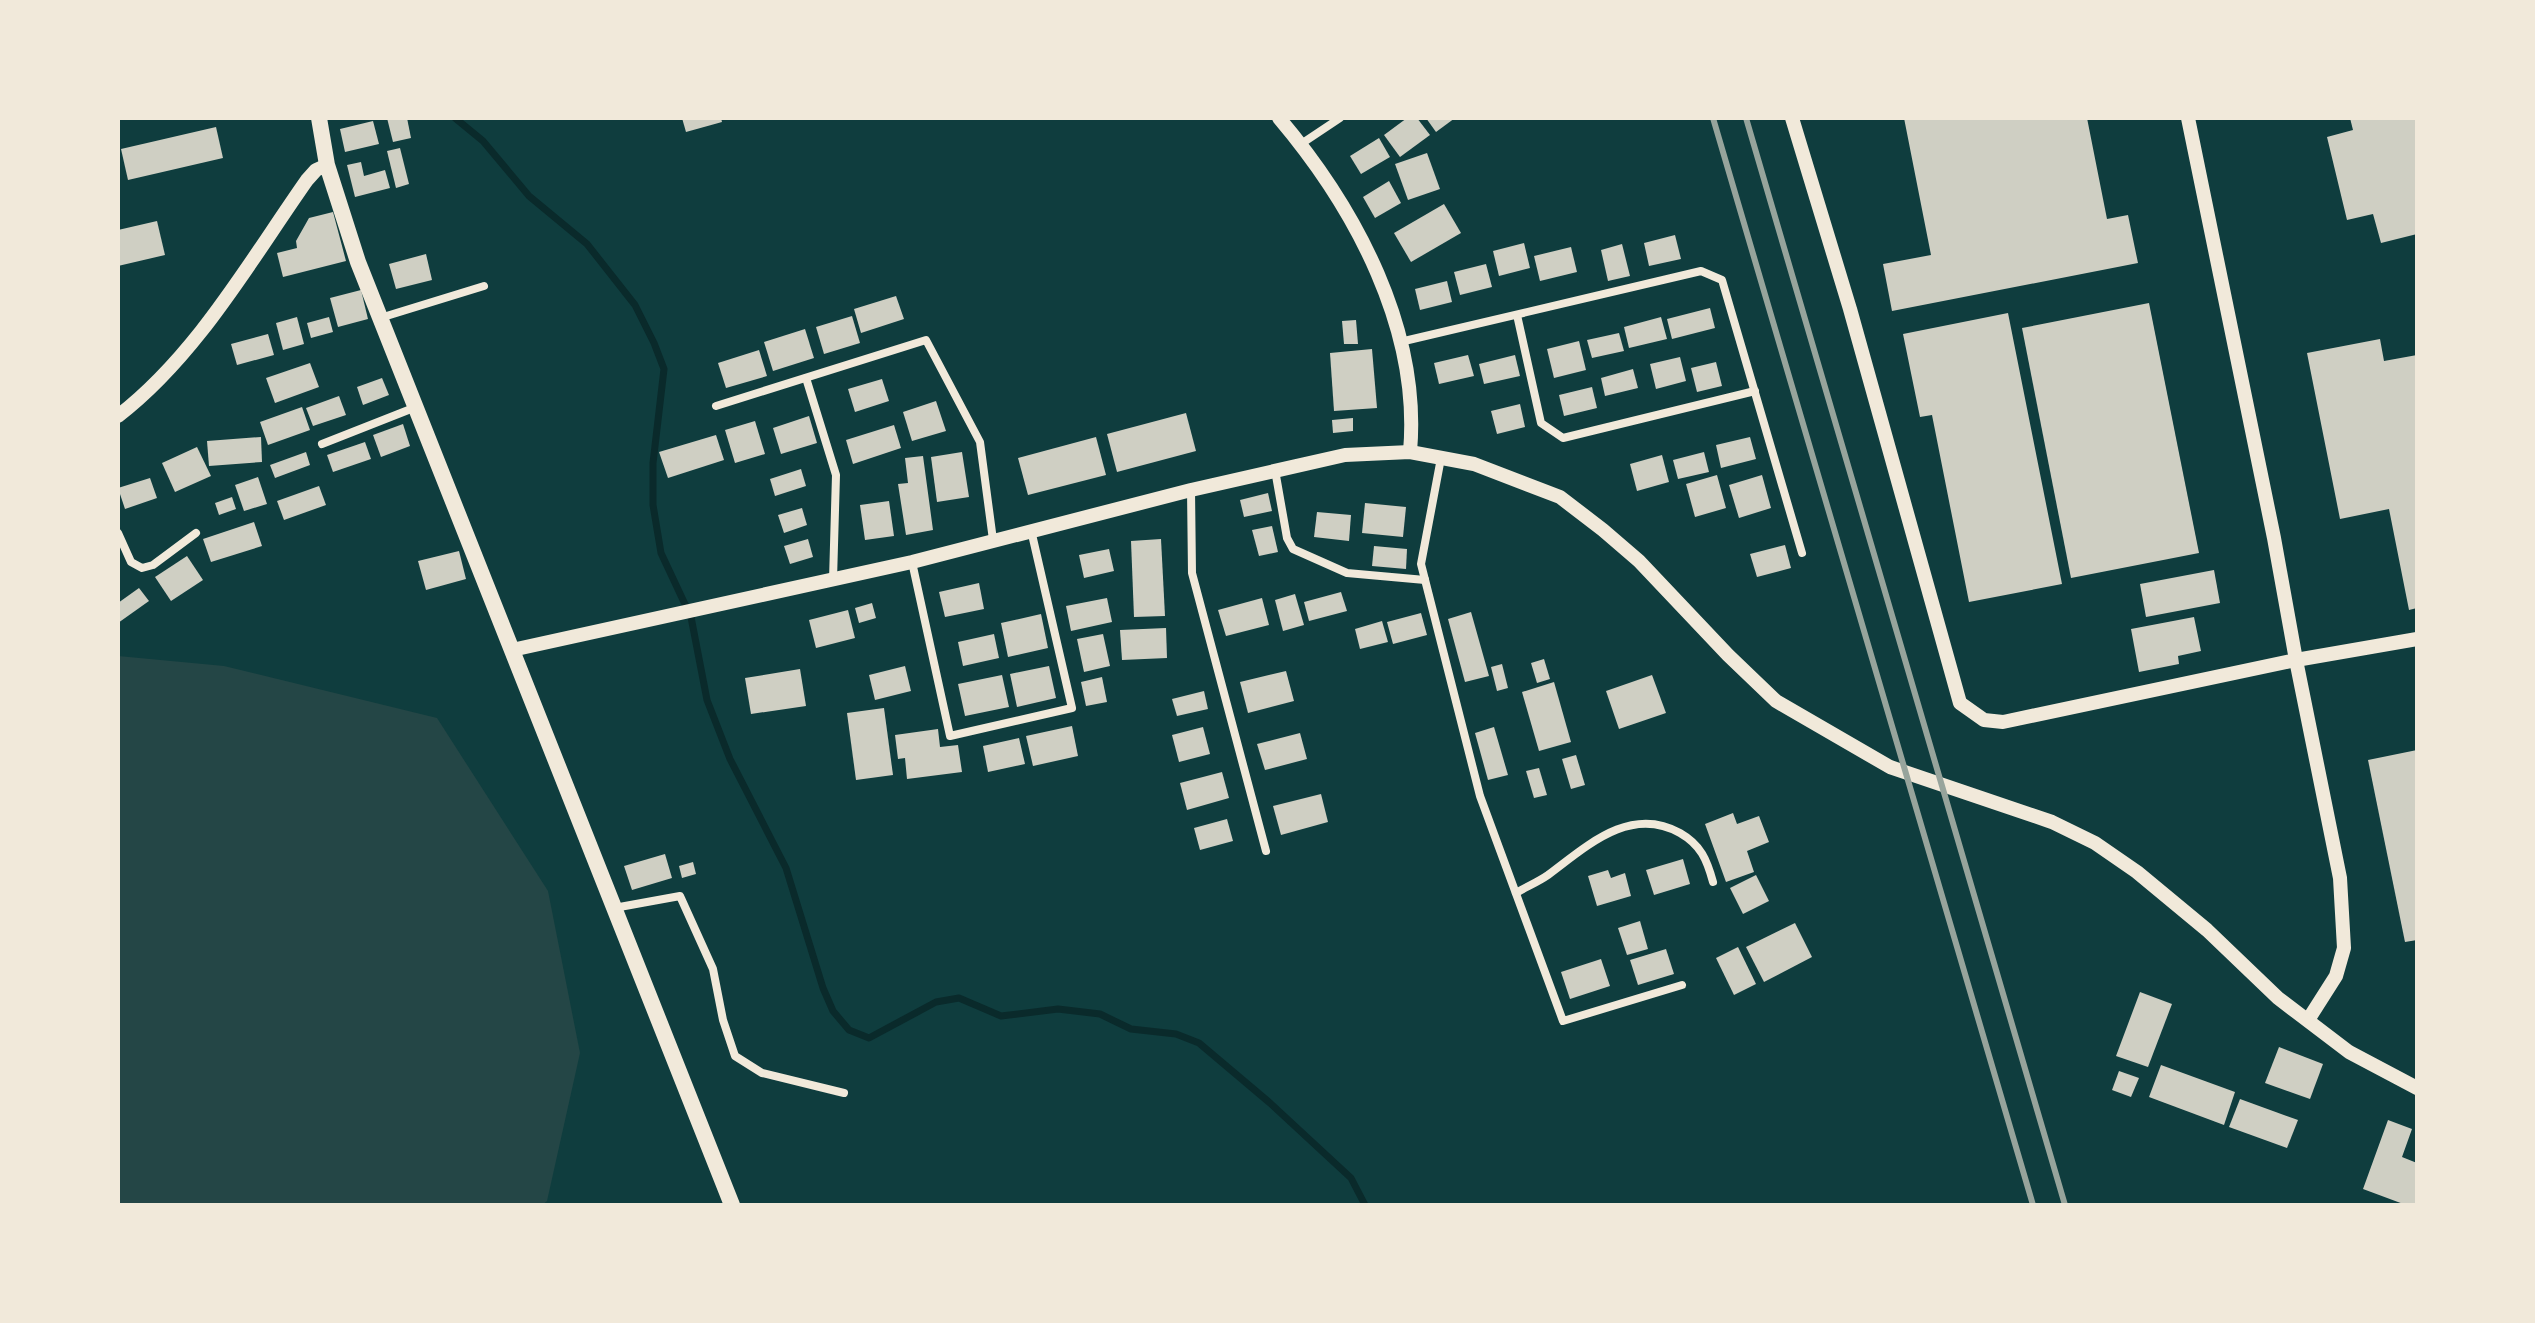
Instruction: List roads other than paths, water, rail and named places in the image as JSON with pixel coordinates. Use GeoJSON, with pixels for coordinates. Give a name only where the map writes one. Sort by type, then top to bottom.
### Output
{"type":"FeatureCollection","features":[{"type":"Feature","properties":{"kind":"main road"},"geometry":{"type":"LineString","coordinates":[[319,118],[327,165],[358,262],[732,1205]]}},
{"type":"Feature","properties":{"kind":"street"},"geometry":{"type":"LineString","coordinates":[[1279,118],[1328,180],[1379,272],[1411,391],[1413,424],[1410,452]]}},
{"type":"Feature","properties":{"kind":"street"},"geometry":{"type":"LineString","coordinates":[[1301,144],[1340,118]]}},
{"type":"Feature","properties":{"kind":"street"},"geometry":{"type":"LineString","coordinates":[[1792,118],[1850,309],[1960,703],[1984,720],[2003,722],[2296,660],[2417,639]]}},
{"type":"Feature","properties":{"kind":"street"},"geometry":{"type":"LineString","coordinates":[[2188,118],[2340,878],[2344,948],[2336,976],[2308,1020]]}},
{"type":"Feature","properties":{"kind":"street"},"geometry":{"type":"LineString","coordinates":[[118,416],[164,376],[190,346],[307,180],[316,170],[327,165]]}},
{"type":"Feature","properties":{"kind":"street"},"geometry":{"type":"LineString","coordinates":[[1399,342],[1701,271],[1722,280],[1802,553]]}},
{"type":"Feature","properties":{"kind":"street"},"geometry":{"type":"LineString","coordinates":[[380,318],[484,286]]}},
{"type":"Feature","properties":{"kind":"street"},"geometry":{"type":"LineString","coordinates":[[1517,315],[1541,423],[1563,438],[1755,391]]}},
{"type":"Feature","properties":{"kind":"street"},"geometry":{"type":"LineString","coordinates":[[716,406],[926,340],[980,442],[993,540]]}},
{"type":"Feature","properties":{"kind":"street"},"geometry":{"type":"LineString","coordinates":[[806,378],[836,475],[833,580]]}},
{"type":"Feature","properties":{"kind":"street"},"geometry":{"type":"LineString","coordinates":[[322,444],[416,407]]}},
{"type":"Feature","properties":{"kind":"street"},"geometry":{"type":"LineString","coordinates":[[512,650],[912,562],[1191,490],[1345,455],[1410,452],[1474,464],[1560,497],[1639,561],[1776,701],[1854,747],[1913,776],[2052,822],[2095,843],[2137,872],[2217,939],[2278,998],[2349,1052],[2417,1088]]}},
{"type":"Feature","properties":{"kind":"street"},"geometry":{"type":"LineString","coordinates":[[1441,458],[1421,564],[1480,796],[1563,1021],[1682,985]]}},
{"type":"Feature","properties":{"kind":"street"},"geometry":{"type":"LineString","coordinates":[[1275,470],[1287,538],[1293,549],[1347,573],[1425,580]]}},
{"type":"Feature","properties":{"kind":"street"},"geometry":{"type":"LineString","coordinates":[[1191,490],[1192,573],[1266,851]]}},
{"type":"Feature","properties":{"kind":"street"},"geometry":{"type":"LineString","coordinates":[[912,562],[950,736],[1072,708],[1031,530]]}},
{"type":"Feature","properties":{"kind":"street"},"geometry":{"type":"LineString","coordinates":[[118,533],[131,562],[142,568],[153,565],[196,533]]}},
{"type":"Feature","properties":{"kind":"street"},"geometry":{"type":"LineString","coordinates":[[1516,893],[1545,877],[1585,845],[1617,829],[1644,822],[1672,828],[1691,839],[1704,853],[1713,882]]}},
{"type":"Feature","properties":{"kind":"street"},"geometry":{"type":"LineString","coordinates":[[614,908],[680,896],[713,969],[723,1020],[735,1056],[762,1073],[844,1093]]}},
{"type":"Feature","properties":{"kind":"waterway"},"geometry":{"type":"LineString","coordinates":[[455,118],[483,141],[529,196],[587,244],[635,305],[654,343],[664,369],[653,463],[653,505],[661,553],[691,617],[707,700],[730,759],[786,868],[833,1011],[849,1030],[869,1038],[936,1002],[959,998],[1001,1016],[1058,1009],[1100,1014],[1131,1029],[1176,1034],[1199,1043],[1270,1103],[1351,1178],[1365,1205]]}},
{"type":"Feature","properties":{"kind":"railway"},"geometry":{"type":"LineString","coordinates":[[1713,118],[2033,1205]]}},
{"type":"Feature","properties":{"kind":"railway"},"geometry":{"type":"LineString","coordinates":[[1746,118],[2065,1205]]}}]}
